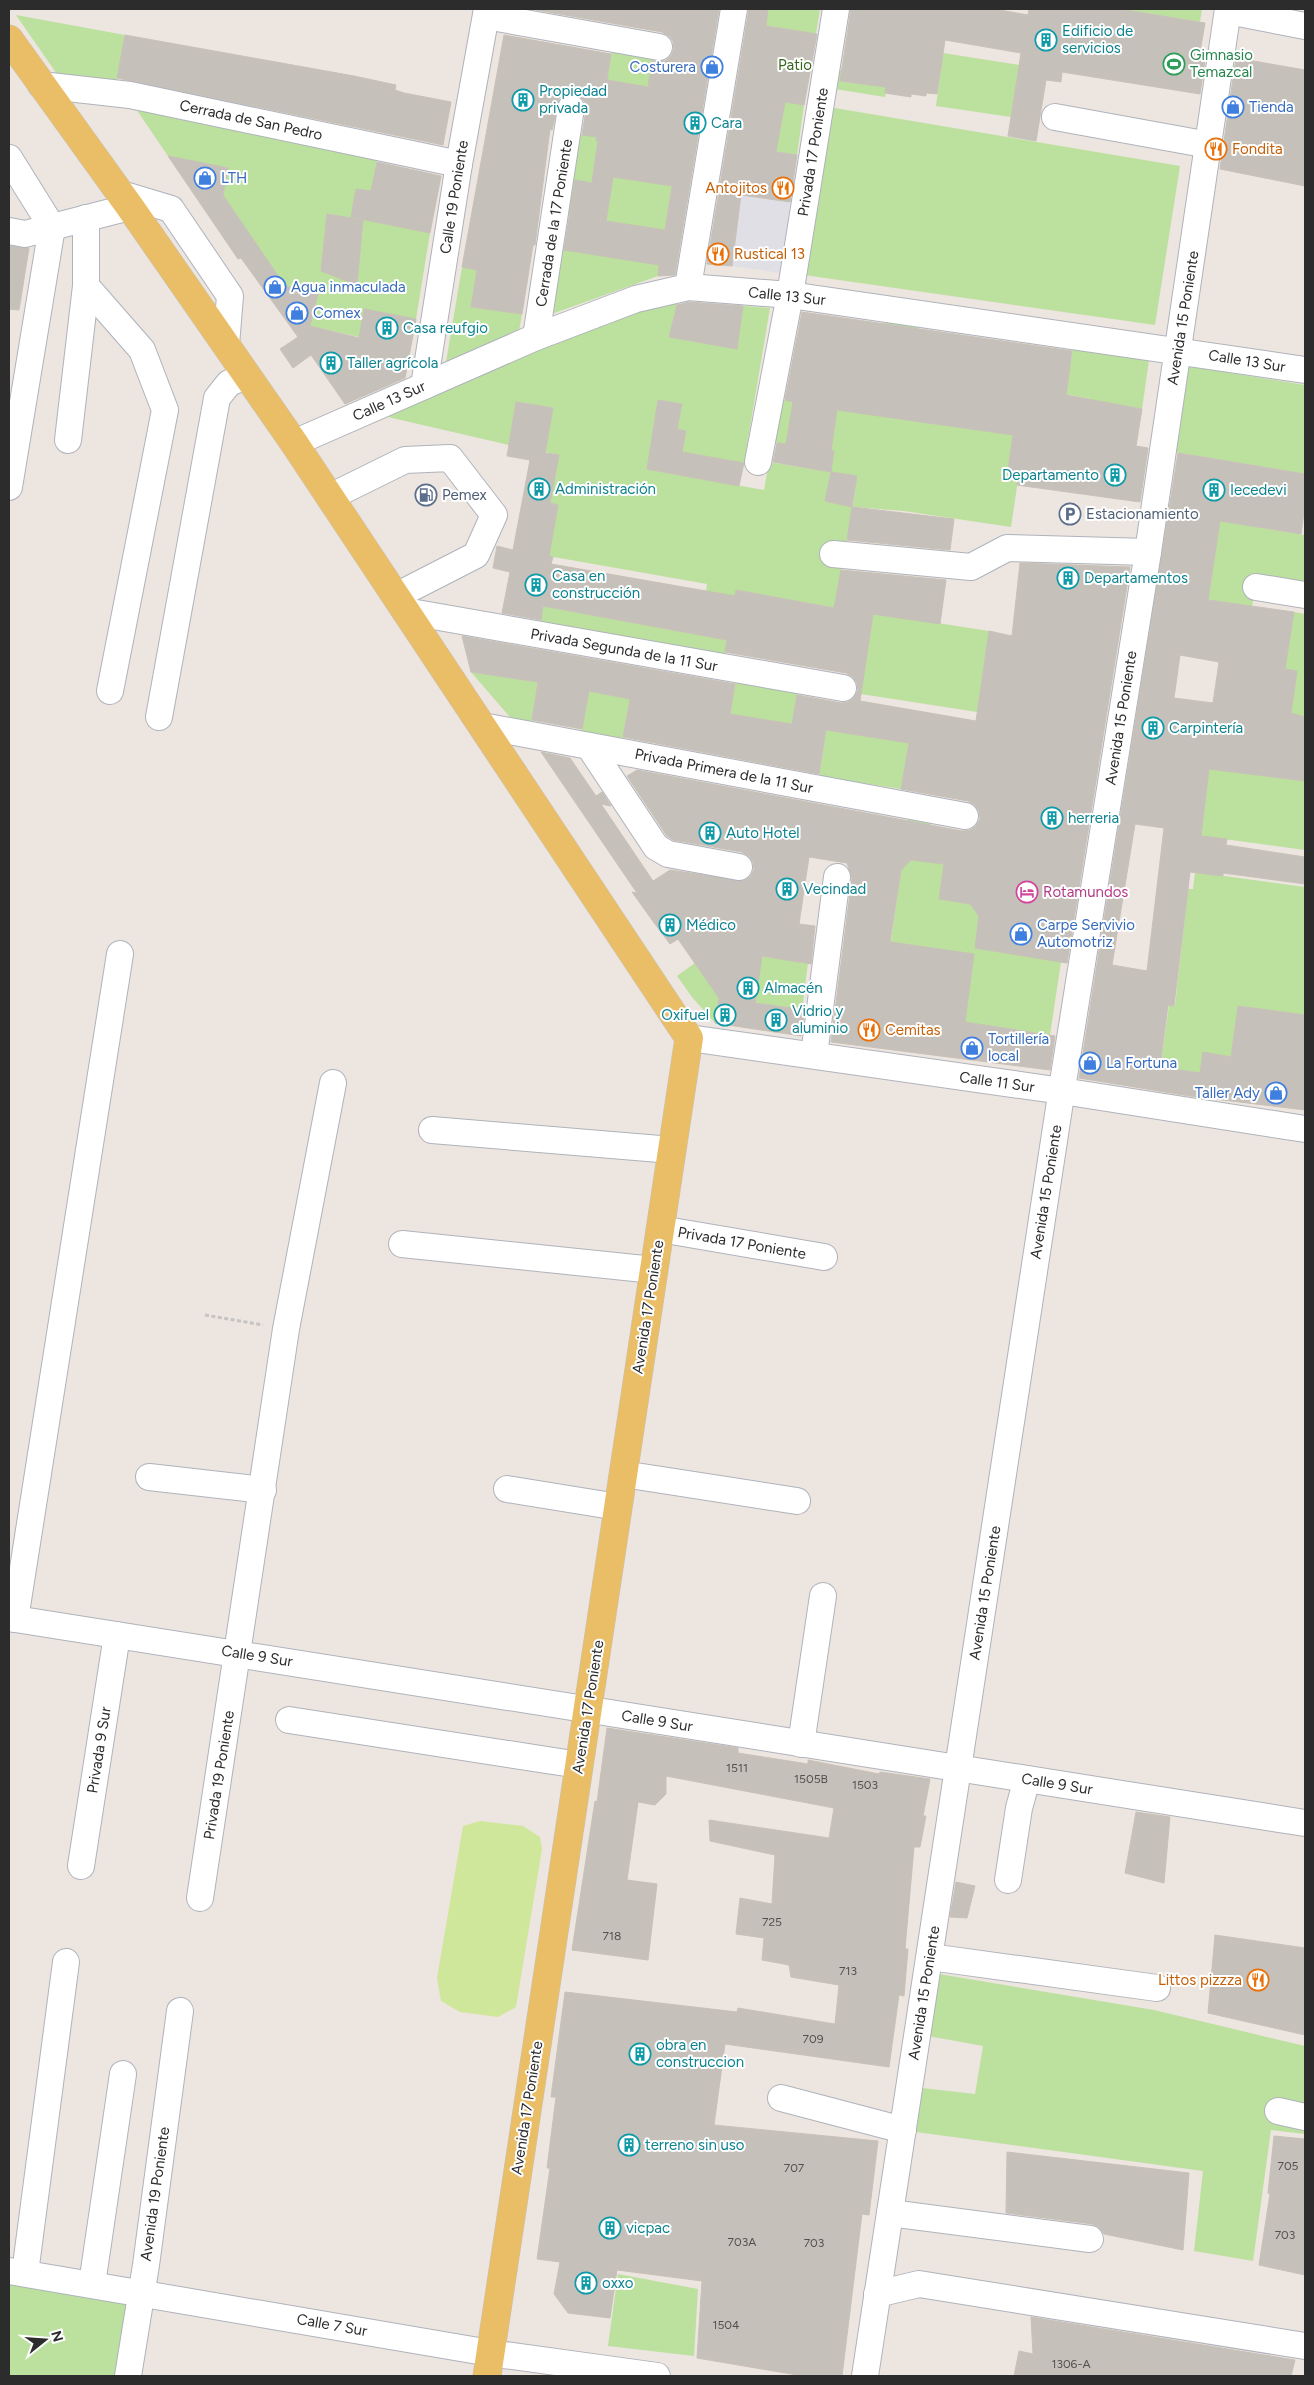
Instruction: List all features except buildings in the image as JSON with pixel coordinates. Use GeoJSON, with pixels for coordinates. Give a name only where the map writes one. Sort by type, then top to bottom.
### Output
{"type":"FeatureCollection","features":[{"type":"Feature","properties":{"kind":"main road"},"geometry":{"type":"LineString","coordinates":[[9,39],[294,443],[689,1038]]}},
{"type":"Feature","properties":{"kind":"main road","name":"Avenida 17 Poniente"},"geometry":{"type":"LineString","coordinates":[[488,2364],[689,1038]]}},
{"type":"Feature","properties":{"kind":"street"},"geometry":{"type":"LineString","coordinates":[[688,287],[734,9]]}},
{"type":"Feature","properties":{"kind":"street","name":"Privada 17 Poniente"},"geometry":{"type":"LineString","coordinates":[[758,462],[790,295],[836,9]]}},
{"type":"Feature","properties":{"kind":"street"},"geometry":{"type":"LineString","coordinates":[[1228,10],[1305,26]]}},
{"type":"Feature","properties":{"kind":"street","name":"Avenida 15 Poniente"},"geometry":{"type":"LineString","coordinates":[[865,2376],[1062,1091],[1148,552],[1228,10]]}},
{"type":"Feature","properties":{"kind":"street"},"geometry":{"type":"LineString","coordinates":[[487,13],[659,47]]}},
{"type":"Feature","properties":{"kind":"street","name":"Calle 19 Poniente"},"geometry":{"type":"LineString","coordinates":[[424,386],[459,164],[487,13]]}},
{"type":"Feature","properties":{"kind":"street","name":"Cerrada de San Pedro"},"geometry":{"type":"LineString","coordinates":[[41,85],[130,95],[459,164]]}},
{"type":"Feature","properties":{"kind":"street","name":"Cerrada de la 17 Poniente"},"geometry":{"type":"LineString","coordinates":[[536,337],[571,108]]}},
{"type":"Feature","properties":{"kind":"street"},"geometry":{"type":"LineString","coordinates":[[1055,117],[1209,145]]}},
{"type":"Feature","properties":{"kind":"street"},"geometry":{"type":"LineString","coordinates":[[9,158],[52,226],[9,487]]}},
{"type":"Feature","properties":{"kind":"street"},"geometry":{"type":"LineString","coordinates":[[9,231],[25,234],[86,218],[125,201]]}},
{"type":"Feature","properties":{"kind":"street"},"geometry":{"type":"LineString","coordinates":[[68,440],[86,286],[86,218]]}},
{"type":"Feature","properties":{"kind":"street"},"geometry":{"type":"LineString","coordinates":[[86,286],[142,350],[165,410],[110,691]]}},
{"type":"Feature","properties":{"kind":"street","name":"Calle 13 Sur"},"geometry":{"type":"LineString","coordinates":[[294,443],[536,337],[636,299],[688,287],[790,295],[1305,370]]}},
{"type":"Feature","properties":{"kind":"street"},"geometry":{"type":"LineString","coordinates":[[160,717],[216,398],[229,383],[247,376]]}},
{"type":"Feature","properties":{"kind":"street"},"geometry":{"type":"LineString","coordinates":[[330,497],[405,460],[450,458],[494,515],[476,554],[400,604]]}},
{"type":"Feature","properties":{"kind":"street"},"geometry":{"type":"LineString","coordinates":[[833,554],[971,567],[1007,548],[1148,552]]}},
{"type":"Feature","properties":{"kind":"street"},"geometry":{"type":"LineString","coordinates":[[1256,587],[1305,595]]}},
{"type":"Feature","properties":{"kind":"street","name":"Privada Segunda de la 11 Sur"},"geometry":{"type":"LineString","coordinates":[[400,604],[843,688]]}},
{"type":"Feature","properties":{"kind":"street","name":"Privada Primera de la 11 Sur"},"geometry":{"type":"LineString","coordinates":[[482,726],[965,816]]}},
{"type":"Feature","properties":{"kind":"street"},"geometry":{"type":"LineString","coordinates":[[589,746],[656,847],[668,854],[739,867]]}},
{"type":"Feature","properties":{"kind":"street"},"geometry":{"type":"LineString","coordinates":[[814,1055],[837,877]]}},
{"type":"Feature","properties":{"kind":"street"},"geometry":{"type":"LineString","coordinates":[[12,1619],[120,954]]}},
{"type":"Feature","properties":{"kind":"street","name":"Calle 11 Sur"},"geometry":{"type":"LineString","coordinates":[[689,1038],[1062,1091],[1305,1129]]}},
{"type":"Feature","properties":{"kind":"street","name":"Privada 19 Poniente"},"geometry":{"type":"LineString","coordinates":[[200,1898],[286,1329],[333,1083]]}},
{"type":"Feature","properties":{"kind":"street"},"geometry":{"type":"LineString","coordinates":[[432,1130],[672,1150]]}},
{"type":"Feature","properties":{"kind":"street","name":"Privada 17 Poniente"},"geometry":{"type":"LineString","coordinates":[[660,1229],[824,1257]]}},
{"type":"Feature","properties":{"kind":"street"},"geometry":{"type":"LineString","coordinates":[[402,1244],[654,1270]]}},
{"type":"Feature","properties":{"kind":"street"},"geometry":{"type":"LineString","coordinates":[[623,1474],[797,1501]]}},
{"type":"Feature","properties":{"kind":"street"},"geometry":{"type":"LineString","coordinates":[[149,1477],[263,1490]]}},
{"type":"Feature","properties":{"kind":"street"},"geometry":{"type":"LineString","coordinates":[[507,1488],[618,1507]]}},
{"type":"Feature","properties":{"kind":"street"},"geometry":{"type":"LineString","coordinates":[[801,1744],[823,1596]]}},
{"type":"Feature","properties":{"kind":"street","name":"Calle 9 Sur"},"geometry":{"type":"LineString","coordinates":[[12,1619],[238,1653],[587,1711],[1305,1823]]}},
{"type":"Feature","properties":{"kind":"street","name":"Privada 9 Sur"},"geometry":{"type":"LineString","coordinates":[[81,1866],[117,1635]]}},
{"type":"Feature","properties":{"kind":"street"},"geometry":{"type":"LineString","coordinates":[[289,1720],[579,1765]]}},
{"type":"Feature","properties":{"kind":"street"},"geometry":{"type":"LineString","coordinates":[[1008,1880],[1019,1808],[1027,1779]]}},
{"type":"Feature","properties":{"kind":"street"},"geometry":{"type":"LineString","coordinates":[[930,1956],[1157,1988]]}},
{"type":"Feature","properties":{"kind":"street"},"geometry":{"type":"LineString","coordinates":[[17,2272],[66,1962]]}},
{"type":"Feature","properties":{"kind":"street","name":"Avenida 19 Poniente"},"geometry":{"type":"LineString","coordinates":[[128,2376],[180,2011]]}},
{"type":"Feature","properties":{"kind":"street"},"geometry":{"type":"LineString","coordinates":[[92,2284],[123,2074]]}},
{"type":"Feature","properties":{"kind":"street"},"geometry":{"type":"LineString","coordinates":[[781,2098],[903,2130]]}},
{"type":"Feature","properties":{"kind":"street"},"geometry":{"type":"LineString","coordinates":[[1278,2112],[1305,2117]]}},
{"type":"Feature","properties":{"kind":"street"},"geometry":{"type":"LineString","coordinates":[[890,2213],[1090,2239]]}},
{"type":"Feature","properties":{"kind":"street"},"geometry":{"type":"LineString","coordinates":[[883,2260],[919,2284]]}},
{"type":"Feature","properties":{"kind":"street","name":"Calle 7 Sur"},"geometry":{"type":"LineString","coordinates":[[17,2272],[141,2292],[488,2364],[656,2376]]}},
{"type":"Feature","properties":{"kind":"street"},"geometry":{"type":"LineString","coordinates":[[877,2294],[919,2284],[1305,2346]]}},
{"type":"Feature","properties":{"kind":"path"},"geometry":{"type":"LineString","coordinates":[[205,1315],[286,1329]]}},
{"type":"Feature","properties":{"kind":"shaded area"},"geometry":{"type":"Polygon","coordinates":[[[741,195],[790,202],[781,273],[732,266],[741,195]]]}},
{"type":"Feature","properties":{"kind":"green space"},"geometry":{"type":"Polygon","coordinates":[[[768,9],[820,9],[816,34],[766,26],[768,9]]]}},
{"type":"Feature","properties":{"kind":"green space"},"geometry":{"type":"Polygon","coordinates":[[[1119,9],[1202,9],[1200,22],[1119,9]]]}},
{"type":"Feature","properties":{"kind":"green space"},"geometry":{"type":"Polygon","coordinates":[[[16,15],[125,35],[116,85],[57,74],[16,15]]]}},
{"type":"Feature","properties":{"kind":"green space"},"geometry":{"type":"Polygon","coordinates":[[[613,44],[654,50],[648,87],[685,98],[658,276],[546,316],[556,248],[626,259],[631,225],[561,213],[574,133],[597,137],[596,141],[620,145],[594,174],[638,181],[647,122],[619,82],[607,80],[613,44]]]}},
{"type":"Feature","properties":{"kind":"green space"},"geometry":{"type":"Polygon","coordinates":[[[943,53],[1019,65],[1011,117],[936,106],[943,53]]]}},
{"type":"Feature","properties":{"kind":"green space"},"geometry":{"type":"Polygon","coordinates":[[[838,70],[842,70],[841,81],[852,83],[854,75],[888,80],[885,97],[835,89],[838,70]]]}},
{"type":"Feature","properties":{"kind":"green space"},"geometry":{"type":"Polygon","coordinates":[[[767,99],[804,105],[797,155],[748,148],[767,99]]]}},
{"type":"Feature","properties":{"kind":"green space"},"geometry":{"type":"Polygon","coordinates":[[[134,106],[378,155],[374,176],[382,223],[430,233],[416,319],[359,337],[310,326],[318,294],[257,279],[262,253],[223,195],[228,168],[168,156],[134,106]],[[328,214],[322,271],[357,284],[363,220],[328,214]]]}},
{"type":"Feature","properties":{"kind":"green space"},"geometry":{"type":"Polygon","coordinates":[[[829,107],[1180,166],[1155,325],[804,275],[829,107]]]}},
{"type":"Feature","properties":{"kind":"green space"},"geometry":{"type":"Polygon","coordinates":[[[462,267],[477,270],[471,307],[522,314],[519,331],[446,362],[462,267]]]}},
{"type":"Feature","properties":{"kind":"green space"},"geometry":{"type":"Polygon","coordinates":[[[679,297],[669,337],[737,348],[743,306],[770,308],[744,463],[682,452],[677,429],[682,404],[658,400],[647,469],[764,490],[769,462],[830,472],[833,451],[772,442],[779,399],[1013,435],[1008,470],[1019,473],[1011,527],[904,511],[853,507],[834,608],[736,590],[734,603],[705,598],[707,584],[514,550],[517,528],[550,534],[555,522],[558,505],[545,502],[552,495],[553,485],[544,483],[550,453],[545,452],[552,408],[517,402],[509,445],[388,417],[451,384],[515,356],[679,297]],[[831,472],[826,501],[853,506],[857,476],[831,472]]]}},
{"type":"Feature","properties":{"kind":"green space"},"geometry":{"type":"Polygon","coordinates":[[[885,320],[918,324],[916,342],[1070,367],[1073,348],[1149,360],[1142,409],[1119,405],[1090,405],[1091,399],[880,360],[885,320]]]}},
{"type":"Feature","properties":{"kind":"green space"},"geometry":{"type":"Polygon","coordinates":[[[1182,365],[1305,385],[1305,474],[1168,451],[1182,365]]]}},
{"type":"Feature","properties":{"kind":"green space"},"geometry":{"type":"Polygon","coordinates":[[[1220,521],[1305,535],[1305,590],[1256,583],[1252,607],[1208,600],[1220,521]]]}},
{"type":"Feature","properties":{"kind":"green space"},"geometry":{"type":"Polygon","coordinates":[[[543,606],[721,639],[729,630],[725,656],[540,621],[543,606]]]}},
{"type":"Feature","properties":{"kind":"green space"},"geometry":{"type":"Polygon","coordinates":[[[1294,612],[1305,614],[1305,717],[1291,714],[1283,778],[1305,781],[1305,850],[1201,836],[1209,768],[1285,669],[1294,612]]]}},
{"type":"Feature","properties":{"kind":"green space"},"geometry":{"type":"Polygon","coordinates":[[[873,613],[989,631],[977,712],[861,694],[873,613]]]}},
{"type":"Feature","properties":{"kind":"green space"},"geometry":{"type":"Polygon","coordinates":[[[471,672],[538,682],[531,724],[514,722],[471,672]]]}},
{"type":"Feature","properties":{"kind":"green space"},"geometry":{"type":"Polygon","coordinates":[[[736,679],[798,690],[792,724],[730,714],[736,679]]]}},
{"type":"Feature","properties":{"kind":"green space"},"geometry":{"type":"Polygon","coordinates":[[[589,691],[630,699],[622,740],[581,732],[589,691]]]}},
{"type":"Feature","properties":{"kind":"green space"},"geometry":{"type":"Polygon","coordinates":[[[826,730],[909,743],[901,789],[819,776],[826,730]]]}},
{"type":"Feature","properties":{"kind":"green space"},"geometry":{"type":"Polygon","coordinates":[[[909,814],[932,817],[926,861],[944,864],[939,899],[981,906],[1061,962],[1050,1035],[964,1022],[885,983],[909,814]]]}},
{"type":"Feature","properties":{"kind":"green space"},"geometry":{"type":"Polygon","coordinates":[[[1195,872],[1305,887],[1305,1015],[1239,1006],[1231,1057],[1203,1053],[1200,1073],[1189,1096],[1157,1091],[1169,1005],[1175,1006],[1188,889],[1193,889],[1195,872]]]}},
{"type":"Feature","properties":{"kind":"green space"},"geometry":{"type":"Polygon","coordinates":[[[761,956],[808,963],[802,1010],[755,1003],[761,956]]]}},
{"type":"Feature","properties":{"kind":"green space"},"geometry":{"type":"Polygon","coordinates":[[[695,963],[722,977],[715,1023],[692,997],[677,976],[695,963]]]}},
{"type":"Feature","properties":{"kind":"green space"},"geometry":{"type":"Polygon","coordinates":[[[480,1821],[523,1826],[540,1837],[542,1849],[516,2007],[498,2017],[460,2012],[441,2001],[437,1978],[463,1826],[480,1821]]]}},
{"type":"Feature","properties":{"kind":"green space"},"geometry":{"type":"Polygon","coordinates":[[[939,1974],[1154,2010],[1305,2046],[1305,2134],[1271,2130],[1253,2261],[1194,2251],[1203,2171],[916,2132],[922,2088],[975,2094],[983,2046],[928,2036],[939,1974]]]}},
{"type":"Feature","properties":{"kind":"green space"},"geometry":{"type":"Polygon","coordinates":[[[9,2272],[141,2292],[128,2376],[9,2376],[9,2272]]]}},
{"type":"Feature","properties":{"kind":"green space"},"geometry":{"type":"Polygon","coordinates":[[[618,2274],[698,2289],[694,2356],[608,2346],[618,2274]]]}},
{"type":"Feature","properties":{"kind":"place","name":"Edificio de servicios"},"geometry":{"type":"Point","coordinates":[1046,40]}},
{"type":"Feature","properties":{"kind":"place","name":"Gimnasio Temazcal"},"geometry":{"type":"Point","coordinates":[1174,64]}},
{"type":"Feature","properties":{"kind":"place","name":"Costurera"},"geometry":{"type":"Point","coordinates":[712,67]}},
{"type":"Feature","properties":{"kind":"place","name":"Propiedad privada"},"geometry":{"type":"Point","coordinates":[523,100]}},
{"type":"Feature","properties":{"kind":"place","name":"Tienda"},"geometry":{"type":"Point","coordinates":[1233,107]}},
{"type":"Feature","properties":{"kind":"place","name":"Cara"},"geometry":{"type":"Point","coordinates":[695,123]}},
{"type":"Feature","properties":{"kind":"place","name":"Fondita"},"geometry":{"type":"Point","coordinates":[1216,149]}},
{"type":"Feature","properties":{"kind":"place","name":"LTH"},"geometry":{"type":"Point","coordinates":[205,178]}},
{"type":"Feature","properties":{"kind":"place","name":"Antojitos"},"geometry":{"type":"Point","coordinates":[783,188]}},
{"type":"Feature","properties":{"kind":"place","name":"Rustical 13"},"geometry":{"type":"Point","coordinates":[718,254]}},
{"type":"Feature","properties":{"kind":"place","name":"Agua inmaculada"},"geometry":{"type":"Point","coordinates":[275,287]}},
{"type":"Feature","properties":{"kind":"place","name":"Comex"},"geometry":{"type":"Point","coordinates":[297,313]}},
{"type":"Feature","properties":{"kind":"place","name":"Casa reufgio"},"geometry":{"type":"Point","coordinates":[387,328]}},
{"type":"Feature","properties":{"kind":"place","name":"Taller agrícola"},"geometry":{"type":"Point","coordinates":[331,363]}},
{"type":"Feature","properties":{"kind":"place","name":"Departamento"},"geometry":{"type":"Point","coordinates":[1115,475]}},
{"type":"Feature","properties":{"kind":"place","name":"Administración"},"geometry":{"type":"Point","coordinates":[539,489]}},
{"type":"Feature","properties":{"kind":"place","name":"Iecedevi"},"geometry":{"type":"Point","coordinates":[1214,490]}},
{"type":"Feature","properties":{"kind":"place","name":"Pemex"},"geometry":{"type":"Point","coordinates":[426,495]}},
{"type":"Feature","properties":{"kind":"place","name":"Estacionamiento"},"geometry":{"type":"Point","coordinates":[1070,514]}},
{"type":"Feature","properties":{"kind":"place","name":"Departamentos"},"geometry":{"type":"Point","coordinates":[1068,578]}},
{"type":"Feature","properties":{"kind":"place","name":"Casa en construcción"},"geometry":{"type":"Point","coordinates":[536,585]}},
{"type":"Feature","properties":{"kind":"place","name":"Carpintería"},"geometry":{"type":"Point","coordinates":[1153,728]}},
{"type":"Feature","properties":{"kind":"place","name":"herreria"},"geometry":{"type":"Point","coordinates":[1052,818]}},
{"type":"Feature","properties":{"kind":"place","name":"Auto Hotel"},"geometry":{"type":"Point","coordinates":[710,833]}},
{"type":"Feature","properties":{"kind":"place","name":"Vecindad"},"geometry":{"type":"Point","coordinates":[787,889]}},
{"type":"Feature","properties":{"kind":"place","name":"Rotamundos"},"geometry":{"type":"Point","coordinates":[1027,892]}},
{"type":"Feature","properties":{"kind":"place","name":"Médico"},"geometry":{"type":"Point","coordinates":[670,925]}},
{"type":"Feature","properties":{"kind":"place","name":"Carpe Servivio Automotriz"},"geometry":{"type":"Point","coordinates":[1021,934]}},
{"type":"Feature","properties":{"kind":"place","name":"Almacén"},"geometry":{"type":"Point","coordinates":[748,988]}},
{"type":"Feature","properties":{"kind":"place","name":"Oxifuel"},"geometry":{"type":"Point","coordinates":[725,1015]}},
{"type":"Feature","properties":{"kind":"place","name":"Vidrio y aluminio"},"geometry":{"type":"Point","coordinates":[776,1020]}},
{"type":"Feature","properties":{"kind":"place","name":"Cemitas"},"geometry":{"type":"Point","coordinates":[869,1030]}},
{"type":"Feature","properties":{"kind":"place","name":"Tortillería local"},"geometry":{"type":"Point","coordinates":[972,1048]}},
{"type":"Feature","properties":{"kind":"place","name":"La Fortuna"},"geometry":{"type":"Point","coordinates":[1090,1063]}},
{"type":"Feature","properties":{"kind":"place","name":"Taller Ady"},"geometry":{"type":"Point","coordinates":[1276,1093]}},
{"type":"Feature","properties":{"kind":"place","name":"Littos pizzza"},"geometry":{"type":"Point","coordinates":[1258,1980]}},
{"type":"Feature","properties":{"kind":"place","name":"obra en construccion"},"geometry":{"type":"Point","coordinates":[640,2054]}},
{"type":"Feature","properties":{"kind":"place","name":"terreno sin uso"},"geometry":{"type":"Point","coordinates":[629,2145]}},
{"type":"Feature","properties":{"kind":"place","name":"vicpac"},"geometry":{"type":"Point","coordinates":[610,2228]}},
{"type":"Feature","properties":{"kind":"place","name":"oxxo"},"geometry":{"type":"Point","coordinates":[586,2283]}},
{"type":"Feature","properties":{"kind":"park label","name":"Patio"},"geometry":{"type":"Point","coordinates":[795,65]}}]}
